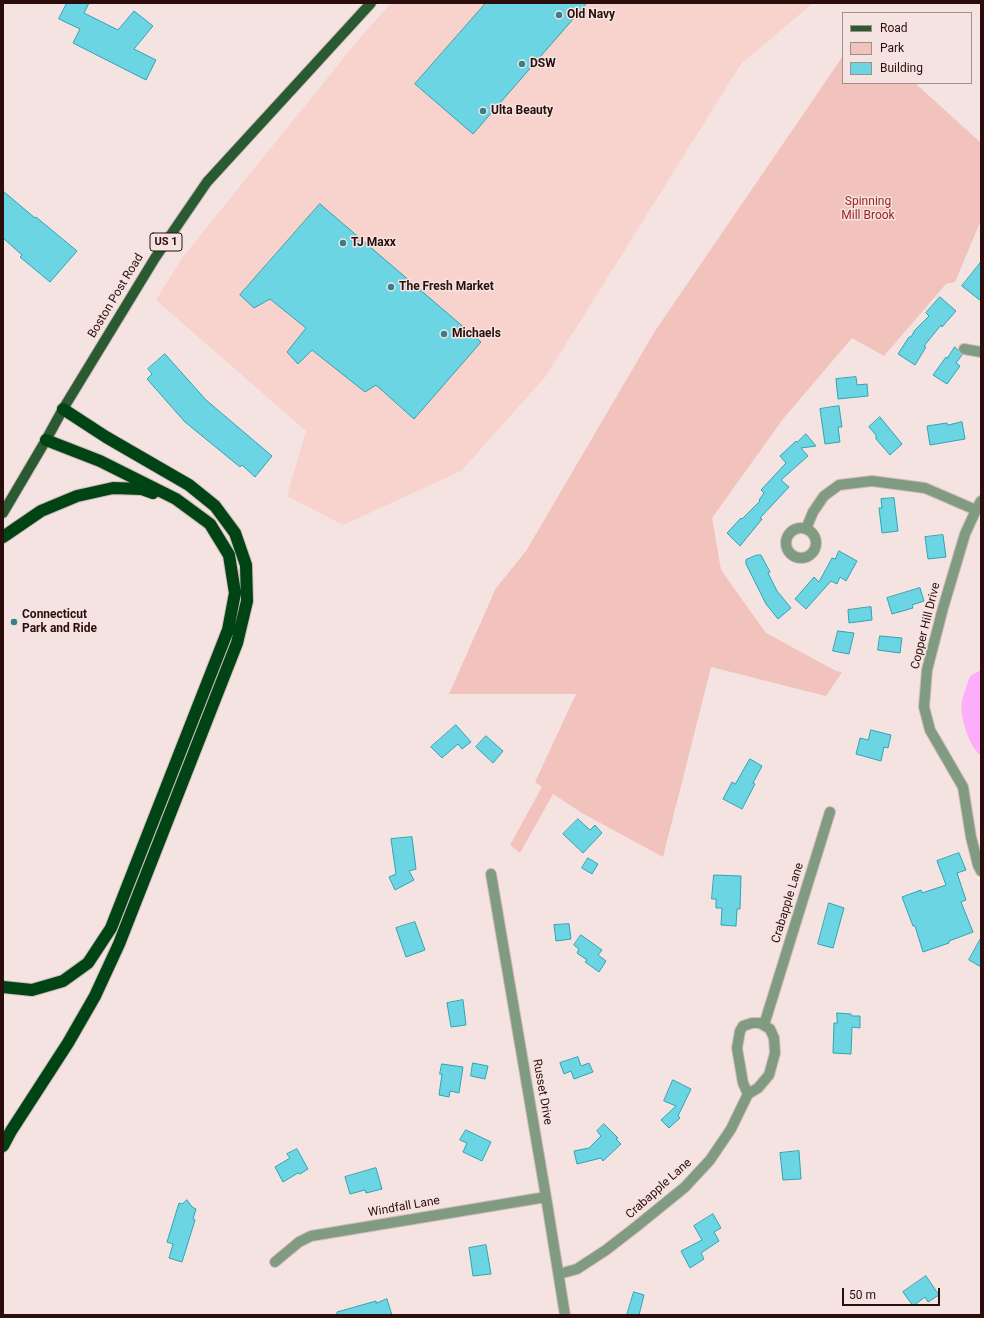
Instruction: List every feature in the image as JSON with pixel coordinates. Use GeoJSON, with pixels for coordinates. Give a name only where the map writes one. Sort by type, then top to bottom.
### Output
{"type":"FeatureCollection","features":[{"type":"Feature","properties":{"kind":"highway"},"geometry":{"type":"LineString","coordinates":[[3,1146],[11,1131],[68,1043],[95,996],[116,951],[237,643],[247,601],[246,565],[244,559],[235,533],[215,506],[189,485],[106,437],[63,409]]}},
{"type":"Feature","properties":{"kind":"highway"},"geometry":{"type":"LineString","coordinates":[[3,987],[32,990],[63,981],[88,963],[111,928],[228,630],[235,593],[229,555],[210,524],[176,499],[100,461],[46,440]]}},
{"type":"Feature","properties":{"kind":"highway"},"geometry":{"type":"LineString","coordinates":[[3,537],[41,511],[77,496],[113,488],[142,489],[176,499]]}},
{"type":"Feature","properties":{"kind":"main road","name":"Boston Post Road"},"geometry":{"type":"LineString","coordinates":[[3,512],[63,409],[155,258],[207,182],[371,3]]}},
{"type":"Feature","properties":{"kind":"street"},"geometry":{"type":"LineString","coordinates":[[964,349],[981,352]]}},
{"type":"Feature","properties":{"kind":"street"},"geometry":{"type":"LineString","coordinates":[[806,529],[813,512],[824,496],[839,485],[872,481],[925,488],[978,506]]}},
{"type":"Feature","properties":{"kind":"street","name":"Copper Hill Drive"},"geometry":{"type":"LineString","coordinates":[[978,506],[965,534],[943,608],[927,670],[924,706],[930,730],[963,787],[971,837],[981,871]]}},
{"type":"Feature","properties":{"kind":"street","name":"Crabapple Lane"},"geometry":{"type":"LineString","coordinates":[[558,1274],[577,1269],[606,1250],[685,1187],[710,1160],[731,1129],[748,1094],[758,1088],[769,1075],[775,1053],[774,1038],[770,1029],[764,1025],[830,812]]}},
{"type":"Feature","properties":{"kind":"street","name":"Russet Drive"},"geometry":{"type":"LineString","coordinates":[[491,874],[565,1315]]}},
{"type":"Feature","properties":{"kind":"street"},"geometry":{"type":"LineString","coordinates":[[748,1094],[743,1083],[737,1048],[740,1031],[743,1026],[752,1023],[760,1023],[764,1025]]}},
{"type":"Feature","properties":{"kind":"street","name":"Windfall Lane"},"geometry":{"type":"LineString","coordinates":[[275,1262],[299,1242],[311,1236],[546,1197]]}},
{"type":"Feature","properties":{"kind":"shaded area"},"geometry":{"type":"Polygon","coordinates":[[[391,3],[813,3],[741,64],[546,376],[461,471],[343,525],[287,496],[306,431],[156,300],[182,258],[359,39],[391,3]]]}},
{"type":"Feature","properties":{"kind":"shaded area"},"geometry":{"type":"Polygon","coordinates":[[[981,670],[981,755],[969,738],[961,707],[963,696],[970,677],[981,670]]]}},
{"type":"Feature","properties":{"kind":"green space","name":"Spinning Mill Brook"},"geometry":{"type":"Polygon","coordinates":[[[842,57],[842,84],[916,84],[981,143],[981,220],[955,282],[946,284],[884,356],[852,338],[783,419],[712,518],[721,570],[766,633],[836,671],[842,672],[826,696],[711,667],[663,857],[582,813],[553,794],[520,853],[510,845],[542,787],[535,782],[576,694],[449,694],[496,588],[526,551],[655,331],[842,57]]]}},
{"type":"Feature","properties":{"kind":"building"},"geometry":{"type":"Polygon","coordinates":[[[67,3],[89,3],[84,13],[118,30],[134,11],[153,26],[134,49],[156,60],[146,80],[73,43],[80,29],[59,19],[67,3]]]}},
{"type":"Feature","properties":{"kind":"building"},"geometry":{"type":"Polygon","coordinates":[[[486,3],[587,3],[473,134],[415,84],[486,3]]]}},
{"type":"Feature","properties":{"kind":"building"},"geometry":{"type":"Polygon","coordinates":[[[3,191],[77,251],[50,282],[20,257],[22,255],[3,238],[3,191]]]}},
{"type":"Feature","properties":{"kind":"building"},"geometry":{"type":"Polygon","coordinates":[[[320,204],[481,342],[414,419],[376,385],[365,392],[312,350],[298,364],[287,352],[306,328],[270,299],[254,308],[240,295],[320,204]]]}},
{"type":"Feature","properties":{"kind":"building"},"geometry":{"type":"Polygon","coordinates":[[[981,262],[981,301],[962,286],[981,262]]]}},
{"type":"Feature","properties":{"kind":"building"},"geometry":{"type":"Polygon","coordinates":[[[940,297],[956,311],[942,327],[941,325],[924,346],[926,347],[915,365],[898,354],[909,337],[911,337],[915,330],[929,316],[926,313],[940,297]]]}},
{"type":"Feature","properties":{"kind":"building"},"geometry":{"type":"Polygon","coordinates":[[[955,347],[962,355],[956,363],[960,366],[947,384],[933,375],[955,347]]]}},
{"type":"Feature","properties":{"kind":"building"},"geometry":{"type":"Polygon","coordinates":[[[165,354],[206,400],[272,456],[255,477],[242,465],[240,467],[185,422],[147,379],[152,374],[148,369],[165,354]]]}},
{"type":"Feature","properties":{"kind":"building"},"geometry":{"type":"Polygon","coordinates":[[[856,377],[857,385],[867,384],[868,396],[838,399],[836,379],[856,377]]]}},
{"type":"Feature","properties":{"kind":"building"},"geometry":{"type":"Polygon","coordinates":[[[839,406],[842,427],[838,427],[840,442],[825,444],[820,409],[839,406]]]}},
{"type":"Feature","properties":{"kind":"building"},"geometry":{"type":"Polygon","coordinates":[[[880,417],[902,444],[890,455],[876,439],[876,435],[869,427],[880,417]]]}},
{"type":"Feature","properties":{"kind":"building"},"geometry":{"type":"Polygon","coordinates":[[[962,422],[965,439],[930,445],[927,426],[947,423],[947,425],[962,422]]]}},
{"type":"Feature","properties":{"kind":"building"},"geometry":{"type":"Polygon","coordinates":[[[806,434],[816,446],[801,448],[808,456],[781,480],[789,487],[760,518],[762,519],[740,546],[727,533],[760,501],[759,500],[764,493],[761,490],[786,463],[780,456],[806,434]]]}},
{"type":"Feature","properties":{"kind":"building"},"geometry":{"type":"Polygon","coordinates":[[[894,498],[898,531],[882,533],[879,508],[882,508],[881,499],[894,498]]]}},
{"type":"Feature","properties":{"kind":"building"},"geometry":{"type":"Polygon","coordinates":[[[943,535],[946,557],[928,559],[925,537],[943,535]]]}},
{"type":"Feature","properties":{"kind":"building"},"geometry":{"type":"Polygon","coordinates":[[[839,551],[857,561],[846,581],[840,577],[837,584],[831,581],[806,609],[795,599],[814,577],[819,582],[832,558],[835,559],[839,551]]]}},
{"type":"Feature","properties":{"kind":"building"},"geometry":{"type":"Polygon","coordinates":[[[757,555],[761,555],[770,572],[768,573],[777,591],[791,608],[778,619],[766,604],[746,564],[746,560],[757,555]]]}},
{"type":"Feature","properties":{"kind":"building"},"geometry":{"type":"Polygon","coordinates":[[[920,588],[924,601],[912,605],[913,608],[892,614],[887,598],[920,588]]]}},
{"type":"Feature","properties":{"kind":"building"},"geometry":{"type":"Polygon","coordinates":[[[871,607],[872,620],[849,623],[848,610],[871,607]]]}},
{"type":"Feature","properties":{"kind":"building"},"geometry":{"type":"Polygon","coordinates":[[[838,631],[854,633],[849,654],[833,651],[838,631]]]}},
{"type":"Feature","properties":{"kind":"building"},"geometry":{"type":"Polygon","coordinates":[[[880,636],[902,638],[900,653],[878,650],[880,636]]]}},
{"type":"Feature","properties":{"kind":"building"},"geometry":{"type":"Polygon","coordinates":[[[456,725],[471,742],[462,749],[458,744],[442,758],[431,747],[456,725]]]}},
{"type":"Feature","properties":{"kind":"building"},"geometry":{"type":"Polygon","coordinates":[[[871,730],[891,735],[888,748],[884,747],[881,761],[856,754],[860,738],[868,740],[871,730]]]}},
{"type":"Feature","properties":{"kind":"building"},"geometry":{"type":"Polygon","coordinates":[[[486,736],[503,751],[493,763],[476,747],[486,736]]]}},
{"type":"Feature","properties":{"kind":"building"},"geometry":{"type":"Polygon","coordinates":[[[750,759],[762,766],[753,783],[755,784],[742,809],[723,799],[732,782],[735,784],[750,759]]]}},
{"type":"Feature","properties":{"kind":"building"},"geometry":{"type":"Polygon","coordinates":[[[578,819],[590,830],[595,825],[602,833],[583,853],[563,834],[578,819]]]}},
{"type":"Feature","properties":{"kind":"building"},"geometry":{"type":"Polygon","coordinates":[[[412,837],[416,869],[409,871],[414,880],[395,890],[389,877],[396,874],[391,839],[412,837]]]}},
{"type":"Feature","properties":{"kind":"building"},"geometry":{"type":"Polygon","coordinates":[[[959,853],[966,870],[957,873],[966,900],[961,902],[973,932],[949,941],[949,943],[923,952],[915,926],[913,926],[902,897],[921,890],[922,893],[946,885],[937,861],[959,853]]]}},
{"type":"Feature","properties":{"kind":"building"},"geometry":{"type":"Polygon","coordinates":[[[588,858],[598,864],[592,874],[582,868],[588,858]]]}},
{"type":"Feature","properties":{"kind":"building"},"geometry":{"type":"Polygon","coordinates":[[[714,875],[741,876],[740,909],[737,909],[736,926],[721,925],[722,908],[716,908],[716,899],[712,899],[714,875]]]}},
{"type":"Feature","properties":{"kind":"building"},"geometry":{"type":"Polygon","coordinates":[[[829,903],[844,908],[833,948],[818,944],[829,903]]]}},
{"type":"Feature","properties":{"kind":"building"},"geometry":{"type":"Polygon","coordinates":[[[415,922],[425,950],[406,957],[396,928],[415,922]]]}},
{"type":"Feature","properties":{"kind":"building"},"geometry":{"type":"Polygon","coordinates":[[[569,924],[571,939],[556,941],[554,925],[569,924]]]}},
{"type":"Feature","properties":{"kind":"building"},"geometry":{"type":"Polygon","coordinates":[[[581,935],[602,950],[598,955],[606,961],[599,972],[585,962],[587,960],[577,953],[579,949],[574,945],[581,935]]]}},
{"type":"Feature","properties":{"kind":"building"},"geometry":{"type":"Polygon","coordinates":[[[981,938],[981,967],[969,960],[981,938]]]}},
{"type":"Feature","properties":{"kind":"building"},"geometry":{"type":"Polygon","coordinates":[[[463,1000],[466,1025],[451,1027],[447,1003],[463,1000]]]}},
{"type":"Feature","properties":{"kind":"building"},"geometry":{"type":"Polygon","coordinates":[[[837,1013],[860,1016],[860,1028],[852,1027],[851,1054],[833,1053],[834,1023],[837,1023],[837,1013]]]}},
{"type":"Feature","properties":{"kind":"building"},"geometry":{"type":"Polygon","coordinates":[[[578,1057],[581,1066],[589,1063],[593,1072],[574,1079],[571,1071],[564,1074],[560,1063],[578,1057]]]}},
{"type":"Feature","properties":{"kind":"building"},"geometry":{"type":"Polygon","coordinates":[[[473,1063],[488,1066],[485,1079],[471,1076],[473,1063]]]}},
{"type":"Feature","properties":{"kind":"building"},"geometry":{"type":"Polygon","coordinates":[[[442,1064],[463,1067],[459,1093],[450,1091],[449,1097],[439,1095],[442,1064]]]}},
{"type":"Feature","properties":{"kind":"building"},"geometry":{"type":"Polygon","coordinates":[[[673,1080],[691,1089],[678,1116],[680,1118],[669,1128],[661,1120],[676,1106],[664,1101],[673,1080]]]}},
{"type":"Feature","properties":{"kind":"building"},"geometry":{"type":"Polygon","coordinates":[[[604,1124],[618,1138],[616,1139],[621,1144],[603,1161],[601,1158],[577,1164],[574,1151],[589,1148],[601,1136],[597,1131],[604,1124]]]}},
{"type":"Feature","properties":{"kind":"building"},"geometry":{"type":"Polygon","coordinates":[[[466,1130],[491,1142],[482,1161],[463,1152],[467,1143],[460,1140],[466,1130]]]}},
{"type":"Feature","properties":{"kind":"building"},"geometry":{"type":"Polygon","coordinates":[[[297,1149],[308,1169],[283,1182],[275,1167],[290,1158],[287,1154],[297,1149]]]}},
{"type":"Feature","properties":{"kind":"building"},"geometry":{"type":"Polygon","coordinates":[[[799,1151],[801,1179],[783,1180],[780,1153],[799,1151]]]}},
{"type":"Feature","properties":{"kind":"building"},"geometry":{"type":"Polygon","coordinates":[[[376,1168],[382,1189],[366,1193],[365,1190],[350,1194],[345,1177],[376,1168]]]}},
{"type":"Feature","properties":{"kind":"building"},"geometry":{"type":"Polygon","coordinates":[[[187,1200],[192,1207],[196,1209],[193,1219],[195,1220],[182,1262],[169,1258],[173,1244],[167,1242],[179,1203],[182,1204],[187,1200]]]}},
{"type":"Feature","properties":{"kind":"building"},"geometry":{"type":"Polygon","coordinates":[[[713,1214],[721,1228],[714,1232],[719,1241],[701,1253],[704,1259],[690,1268],[681,1251],[702,1240],[694,1226],[713,1214]]]}},
{"type":"Feature","properties":{"kind":"building"},"geometry":{"type":"Polygon","coordinates":[[[486,1245],[491,1274],[473,1276],[469,1248],[486,1245]]]}},
{"type":"Feature","properties":{"kind":"building"},"geometry":{"type":"Polygon","coordinates":[[[926,1276],[939,1295],[928,1302],[925,1297],[913,1306],[903,1292],[926,1276]]]}},
{"type":"Feature","properties":{"kind":"building"},"geometry":{"type":"Polygon","coordinates":[[[634,1292],[644,1295],[639,1315],[627,1315],[634,1292]]]}},
{"type":"Feature","properties":{"kind":"building"},"geometry":{"type":"Polygon","coordinates":[[[387,1299],[392,1315],[337,1315],[337,1312],[387,1299]]]}},
{"type":"Feature","properties":{"kind":"place","name":"Old Navy"},"geometry":{"type":"Point","coordinates":[559,15]}},
{"type":"Feature","properties":{"kind":"place","name":"DSW"},"geometry":{"type":"Point","coordinates":[522,64]}},
{"type":"Feature","properties":{"kind":"place","name":"Ulta Beauty"},"geometry":{"type":"Point","coordinates":[483,111]}},
{"type":"Feature","properties":{"kind":"place","name":"TJ Maxx"},"geometry":{"type":"Point","coordinates":[343,243]}},
{"type":"Feature","properties":{"kind":"place","name":"The Fresh Market"},"geometry":{"type":"Point","coordinates":[391,287]}},
{"type":"Feature","properties":{"kind":"place","name":"Michaels"},"geometry":{"type":"Point","coordinates":[444,334]}},
{"type":"Feature","properties":{"kind":"place","name":"Connecticut Park and Ride"},"geometry":{"type":"Point","coordinates":[14,622]}}]}
